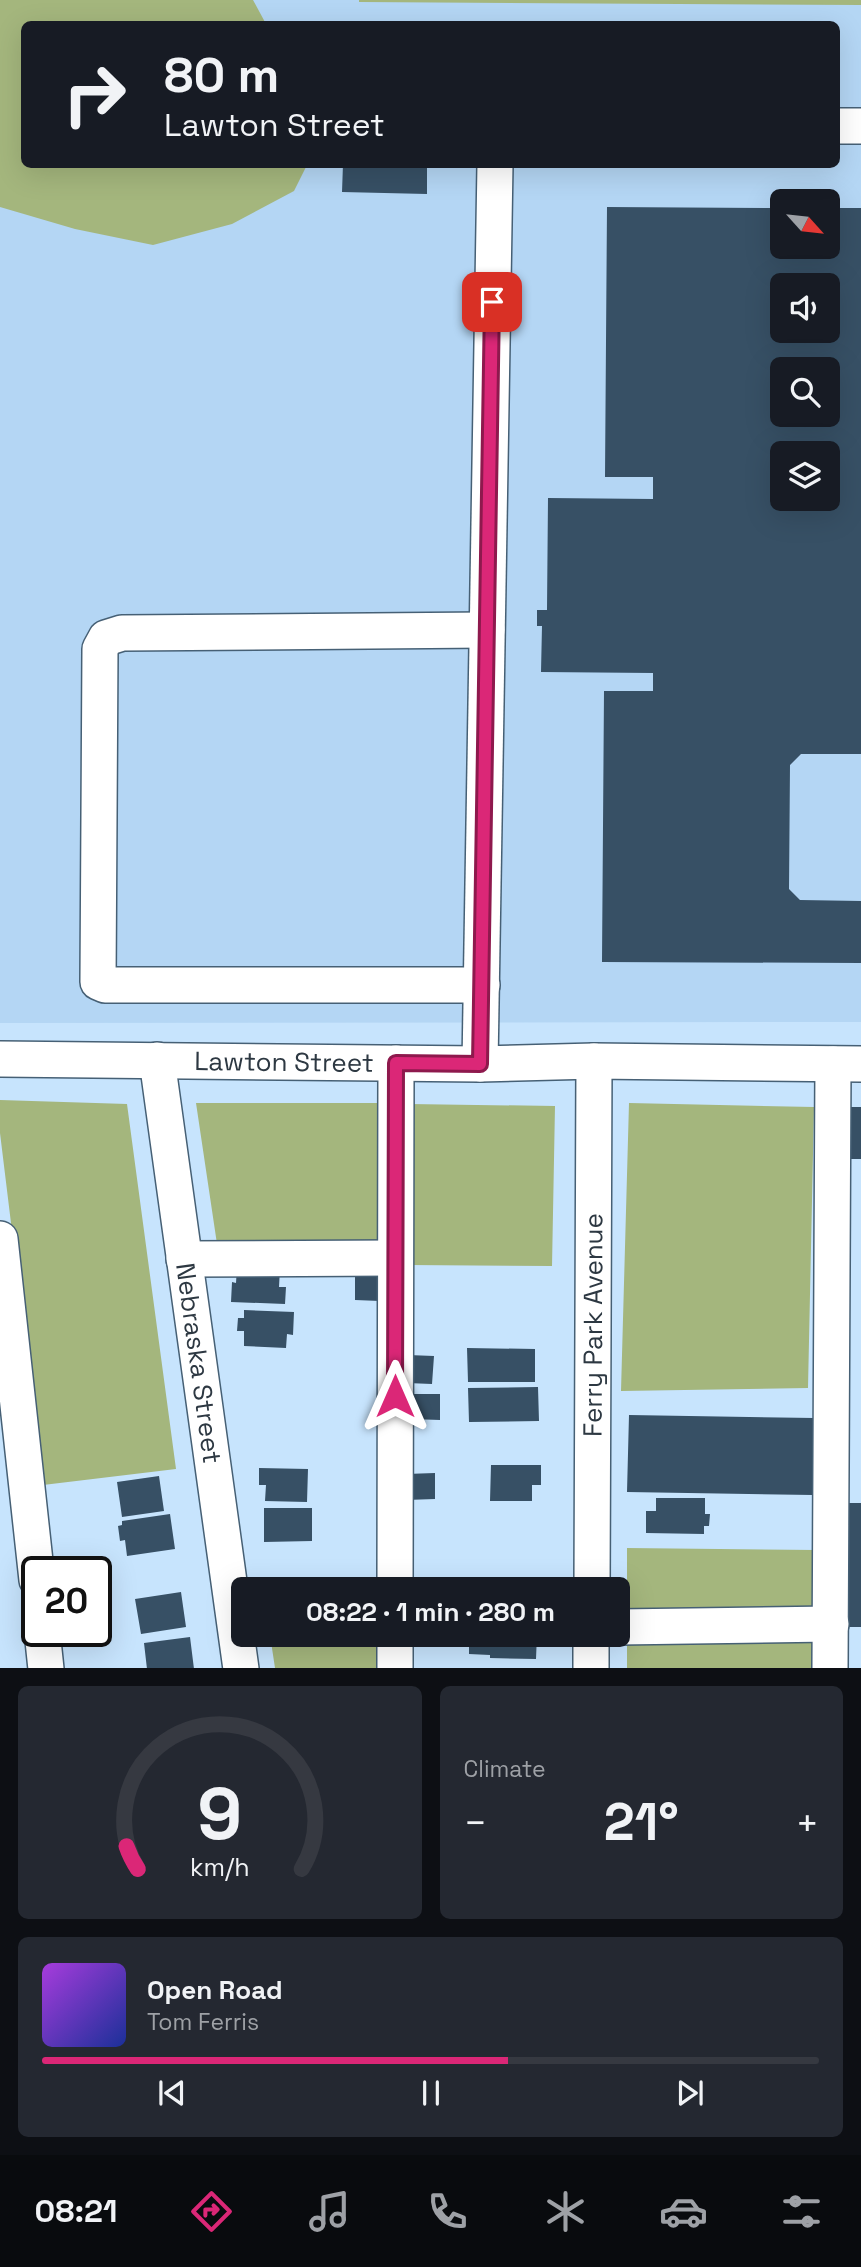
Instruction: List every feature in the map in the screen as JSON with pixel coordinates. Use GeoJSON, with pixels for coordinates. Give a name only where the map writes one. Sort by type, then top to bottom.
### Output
{"type":"FeatureCollection","features":[{"type":"Feature","properties":{"kind":"street"},"geometry":{"type":"LineString","coordinates":[[840,126],[861,126]]}},
{"type":"Feature","properties":{"kind":"street"},"geometry":{"type":"LineString","coordinates":[[480,1064],[495,168]]}},
{"type":"Feature","properties":{"kind":"street"},"geometry":{"type":"LineString","coordinates":[[482,985],[105,985],[98,982],[99,704],[100,649],[106,638],[122,633],[487,630]]}},
{"type":"Feature","properties":{"kind":"street","name":"Lawton Street"},"geometry":{"type":"LineString","coordinates":[[0,1059],[480,1064],[594,1061],[847,1064]]}},
{"type":"Feature","properties":{"kind":"street","name":"Nebraska Street"},"geometry":{"type":"LineString","coordinates":[[157,1060],[241,1668]]}},
{"type":"Feature","properties":{"kind":"street","name":"Ferry Park Avenue"},"geometry":{"type":"LineString","coordinates":[[592,1577],[594,1061]]}},
{"type":"Feature","properties":{"kind":"street"},"geometry":{"type":"LineString","coordinates":[[395,1577],[396,1063]]}},
{"type":"Feature","properties":{"kind":"street"},"geometry":{"type":"LineString","coordinates":[[830,1668],[847,1064]]}},
{"type":"Feature","properties":{"kind":"street"},"geometry":{"type":"LineString","coordinates":[[0,1239],[34,1556]]}},
{"type":"Feature","properties":{"kind":"street"},"geometry":{"type":"LineString","coordinates":[[184,1259],[395,1258]]}},
{"type":"Feature","properties":{"kind":"street"},"geometry":{"type":"LineString","coordinates":[[630,1627],[831,1624]]}},
{"type":"Feature","properties":{"kind":"street"},"geometry":{"type":"LineString","coordinates":[[44,1647],[46,1668]]}},
{"type":"Feature","properties":{"kind":"street"},"geometry":{"type":"LineString","coordinates":[[395,1647],[395,1668]]}},
{"type":"Feature","properties":{"kind":"street"},"geometry":{"type":"LineString","coordinates":[[591,1647],[591,1668]]}},
{"type":"Feature","properties":{"kind":"shaded area"},"geometry":{"type":"Polygon","coordinates":[[[0,0],[861,0],[861,1022],[0,1023],[0,0]]]}},
{"type":"Feature","properties":{"kind":"green space"},"geometry":{"type":"Polygon","coordinates":[[[0,0],[253,0],[264,21],[21,21],[21,168],[306,168],[294,191],[232,224],[153,245],[75,229],[0,207],[0,0]]]}},
{"type":"Feature","properties":{"kind":"green space"},"geometry":{"type":"Polygon","coordinates":[[[861,0],[861,5],[359,2],[861,0]]]}},
{"type":"Feature","properties":{"kind":"green space"},"geometry":{"type":"Polygon","coordinates":[[[0,1100],[127,1104],[176,1469],[43,1485],[0,1133],[0,1100]]]}},
{"type":"Feature","properties":{"kind":"green space"},"geometry":{"type":"Polygon","coordinates":[[[196,1103],[383,1103],[382,1244],[217,1244],[196,1103]]]}},
{"type":"Feature","properties":{"kind":"green space"},"geometry":{"type":"Polygon","coordinates":[[[629,1103],[814,1107],[808,1388],[621,1391],[629,1103]]]}},
{"type":"Feature","properties":{"kind":"green space"},"geometry":{"type":"Polygon","coordinates":[[[409,1104],[555,1106],[552,1266],[407,1265],[409,1104]]]}},
{"type":"Feature","properties":{"kind":"green space"},"geometry":{"type":"Polygon","coordinates":[[[627,1548],[816,1550],[814,1668],[627,1668],[627,1647],[630,1647],[630,1577],[627,1577],[627,1548]]]}},
{"type":"Feature","properties":{"kind":"green space"},"geometry":{"type":"Polygon","coordinates":[[[272,1647],[378,1647],[377,1668],[275,1668],[272,1647]]]}},
{"type":"Feature","properties":{"kind":"building"},"geometry":{"type":"Polygon","coordinates":[[[343,168],[427,168],[427,194],[342,192],[343,168]]]}},
{"type":"Feature","properties":{"kind":"building"},"geometry":{"type":"Polygon","coordinates":[[[607,207],[770,208],[770,259],[840,259],[840,208],[861,208],[861,754],[801,754],[790,765],[789,889],[800,900],[861,901],[861,963],[602,962],[604,691],[653,691],[653,673],[541,672],[542,626],[537,626],[537,610],[547,610],[548,498],[653,499],[653,477],[605,477],[607,207]]]}},
{"type":"Feature","properties":{"kind":"building"},"geometry":{"type":"Polygon","coordinates":[[[848,1107],[861,1107],[861,1159],[848,1159],[848,1107]]]}},
{"type":"Feature","properties":{"kind":"building"},"geometry":{"type":"Polygon","coordinates":[[[237,1267],[280,1268],[279,1287],[286,1287],[285,1304],[231,1302],[232,1282],[236,1283],[237,1267]]]}},
{"type":"Feature","properties":{"kind":"building"},"geometry":{"type":"Polygon","coordinates":[[[355,1271],[380,1272],[380,1301],[355,1300],[355,1271]]]}},
{"type":"Feature","properties":{"kind":"building"},"geometry":{"type":"Polygon","coordinates":[[[244,1310],[294,1312],[293,1335],[287,1334],[286,1348],[244,1346],[244,1331],[237,1331],[238,1318],[244,1318],[244,1310]]]}},
{"type":"Feature","properties":{"kind":"building"},"geometry":{"type":"Polygon","coordinates":[[[467,1348],[535,1349],[535,1382],[468,1382],[467,1348]]]}},
{"type":"Feature","properties":{"kind":"building"},"geometry":{"type":"Polygon","coordinates":[[[408,1355],[434,1356],[432,1384],[407,1383],[408,1355]]]}},
{"type":"Feature","properties":{"kind":"building"},"geometry":{"type":"Polygon","coordinates":[[[538,1387],[539,1421],[469,1422],[468,1388],[538,1387]]]}},
{"type":"Feature","properties":{"kind":"building"},"geometry":{"type":"Polygon","coordinates":[[[411,1394],[440,1394],[440,1420],[411,1419],[411,1394]]]}},
{"type":"Feature","properties":{"kind":"building"},"geometry":{"type":"Polygon","coordinates":[[[629,1415],[814,1418],[813,1495],[627,1492],[629,1415]]]}},
{"type":"Feature","properties":{"kind":"building"},"geometry":{"type":"Polygon","coordinates":[[[491,1465],[541,1465],[541,1485],[532,1485],[532,1501],[490,1501],[491,1465]]]}},
{"type":"Feature","properties":{"kind":"building"},"geometry":{"type":"Polygon","coordinates":[[[259,1468],[308,1469],[307,1502],[265,1501],[266,1485],[259,1485],[259,1468]]]}},
{"type":"Feature","properties":{"kind":"building"},"geometry":{"type":"Polygon","coordinates":[[[435,1473],[435,1499],[406,1500],[406,1474],[435,1473]]]}},
{"type":"Feature","properties":{"kind":"building"},"geometry":{"type":"Polygon","coordinates":[[[159,1476],[164,1511],[122,1517],[117,1482],[159,1476]]]}},
{"type":"Feature","properties":{"kind":"building"},"geometry":{"type":"Polygon","coordinates":[[[656,1498],[705,1498],[705,1514],[710,1514],[709,1526],[704,1526],[704,1534],[646,1533],[646,1511],[656,1511],[656,1498]]]}},
{"type":"Feature","properties":{"kind":"building"},"geometry":{"type":"Polygon","coordinates":[[[844,1503],[861,1503],[861,1627],[843,1627],[844,1503]]]}},
{"type":"Feature","properties":{"kind":"building"},"geometry":{"type":"Polygon","coordinates":[[[264,1508],[312,1508],[312,1541],[264,1542],[264,1508]]]}},
{"type":"Feature","properties":{"kind":"building"},"geometry":{"type":"Polygon","coordinates":[[[170,1514],[175,1549],[127,1556],[125,1540],[120,1541],[118,1526],[122,1525],[122,1521],[170,1514]]]}},
{"type":"Feature","properties":{"kind":"building"},"geometry":{"type":"Polygon","coordinates":[[[181,1592],[186,1627],[141,1634],[135,1599],[181,1592]]]}},
{"type":"Feature","properties":{"kind":"building"},"geometry":{"type":"Polygon","coordinates":[[[190,1637],[194,1668],[147,1668],[144,1643],[190,1637]]]}},
{"type":"Feature","properties":{"kind":"building"},"geometry":{"type":"Polygon","coordinates":[[[469,1647],[536,1647],[536,1659],[490,1658],[490,1655],[469,1654],[469,1647]]]}},
{"type":"Feature","properties":{"kind":"route"},"geometry":{"type":"LineString","coordinates":[[395,1396],[396,1063],[480,1064],[492,302]]}}]}
